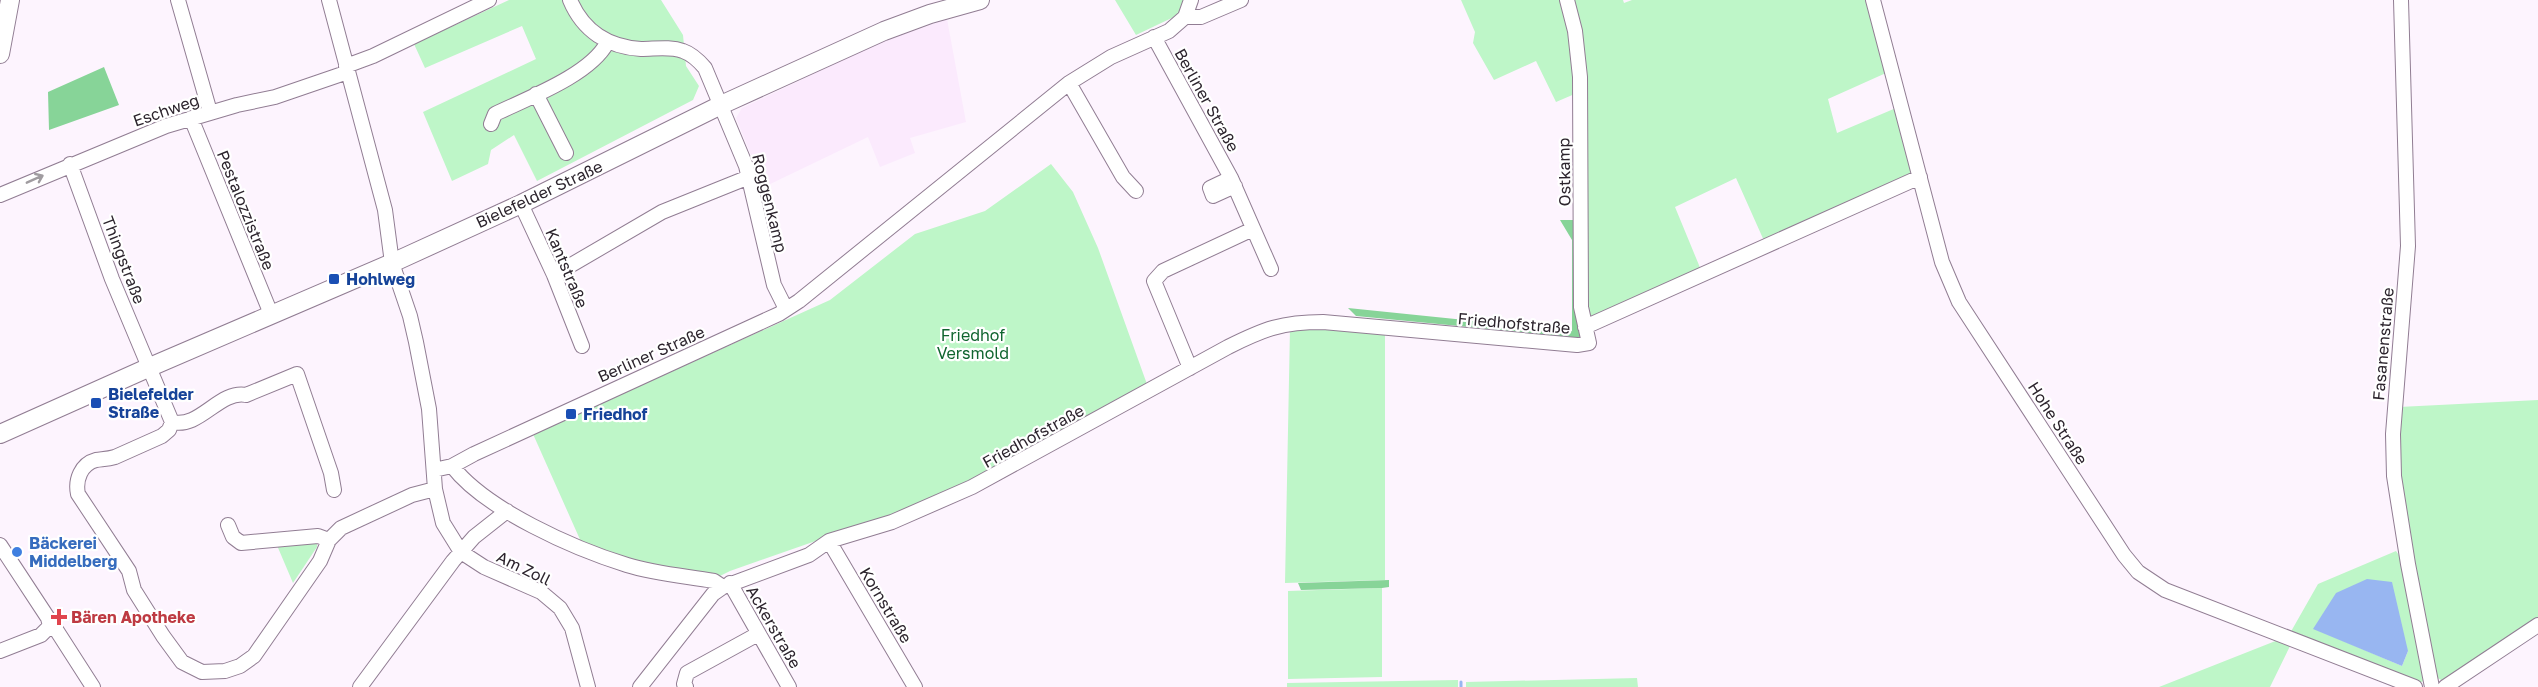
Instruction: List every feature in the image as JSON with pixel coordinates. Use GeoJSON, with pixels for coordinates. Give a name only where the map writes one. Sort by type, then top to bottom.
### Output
{"type":"FeatureCollection","features":[{"type":"Feature","properties":{"kind":"main road"},"geometry":{"type":"LineString","coordinates":[[0,54],[10,0]]}},
{"type":"Feature","properties":{"kind":"main road","name":"Bielefelder Straße"},"geometry":{"type":"LineString","coordinates":[[0,434],[392,263],[520,204],[721,105],[884,31],[930,14],[980,0]]}},
{"type":"Feature","properties":{"kind":"street"},"geometry":{"type":"LineString","coordinates":[[178,0],[210,112]]}},
{"type":"Feature","properties":{"kind":"street"},"geometry":{"type":"LineString","coordinates":[[329,0],[385,210],[392,263],[410,316],[416,342],[429,409],[435,489],[443,523],[461,552]]}},
{"type":"Feature","properties":{"kind":"street","name":"Eschweg"},"geometry":{"type":"LineString","coordinates":[[0,195],[70,164],[191,118],[275,97],[347,69],[489,0]]}},
{"type":"Feature","properties":{"kind":"street"},"geometry":{"type":"LineString","coordinates":[[491,124],[495,114],[589,66],[602,52],[607,43],[582,21],[570,0]]}},
{"type":"Feature","properties":{"kind":"street"},"geometry":{"type":"LineString","coordinates":[[1185,16],[1191,0]]}},
{"type":"Feature","properties":{"kind":"street","name":"Berliner Straße"},"geometry":{"type":"LineString","coordinates":[[434,470],[452,466],[786,309],[1069,83],[1105,60],[1170,31],[1185,16],[1201,17],[1241,0]]}},
{"type":"Feature","properties":{"kind":"street","name":"Ostkamp"},"geometry":{"type":"LineString","coordinates":[[1567,0],[1575,31],[1580,77],[1581,307],[1589,343]]}},
{"type":"Feature","properties":{"kind":"street","name":"Hohe Straße"},"geometry":{"type":"LineString","coordinates":[[1873,0],[1942,262],[1959,302],[2124,555],[2138,572],[2165,590],[2415,687]]}},
{"type":"Feature","properties":{"kind":"street","name":"Fasanenstraße"},"geometry":{"type":"LineString","coordinates":[[2401,0],[2408,246],[2393,434],[2394,476],[2408,564],[2432,687]]}},
{"type":"Feature","properties":{"kind":"street","name":"Berliner Straße"},"geometry":{"type":"LineString","coordinates":[[1154,37],[1233,182],[1271,269]]}},
{"type":"Feature","properties":{"kind":"street","name":"Roggenkamp"},"geometry":{"type":"LineString","coordinates":[[607,43],[640,49],[682,51],[697,59],[705,68],[749,177],[774,285],[786,309]]}},
{"type":"Feature","properties":{"kind":"street"},"geometry":{"type":"LineString","coordinates":[[1069,83],[1123,177],[1136,191]]}},
{"type":"Feature","properties":{"kind":"street"},"geometry":{"type":"LineString","coordinates":[[536,94],[566,153]]}},
{"type":"Feature","properties":{"kind":"street","name":"Pestalozzistraße"},"geometry":{"type":"LineString","coordinates":[[191,118],[271,314]]}},
{"type":"Feature","properties":{"kind":"street","name":"Thingstraße"},"geometry":{"type":"LineString","coordinates":[[70,164],[111,279],[172,422]]}},
{"type":"Feature","properties":{"kind":"street"},"geometry":{"type":"LineString","coordinates":[[554,275],[662,212],[749,177]]}},
{"type":"Feature","properties":{"kind":"street","name":"Friedhofstraße"},"geometry":{"type":"LineString","coordinates":[[1585,327],[1920,177]]}},
{"type":"Feature","properties":{"kind":"street","name":"Kantstraße"},"geometry":{"type":"LineString","coordinates":[[520,204],[554,275],[582,346]]}},
{"type":"Feature","properties":{"kind":"street"},"geometry":{"type":"LineString","coordinates":[[1190,368],[1154,281],[1163,272],[1253,229]]}},
{"type":"Feature","properties":{"kind":"street","name":"Friedhofstraße"},"geometry":{"type":"LineString","coordinates":[[726,585],[809,555],[829,541],[892,522],[972,487],[1190,368],[1261,332],[1284,324],[1306,322],[1577,345],[1589,343]]}},
{"type":"Feature","properties":{"kind":"street"},"geometry":{"type":"LineString","coordinates":[[334,490],[331,473],[297,374],[246,395],[239,394],[213,405],[209,411],[178,424],[172,422],[169,430],[162,436],[109,459],[96,460],[88,464],[80,474],[77,488],[84,507],[129,571],[134,590],[182,662],[202,672],[212,673],[240,666],[254,656],[320,561],[329,540],[341,528],[412,495],[435,489]]}},
{"type":"Feature","properties":{"kind":"street"},"geometry":{"type":"LineString","coordinates":[[452,466],[462,480],[520,520],[627,565],[726,585]]}},
{"type":"Feature","properties":{"kind":"street"},"geometry":{"type":"LineString","coordinates":[[360,687],[461,552],[481,531],[507,511]]}},
{"type":"Feature","properties":{"kind":"street"},"geometry":{"type":"LineString","coordinates":[[228,525],[233,537],[242,543],[318,536],[329,540]]}},
{"type":"Feature","properties":{"kind":"street","name":"Kornstraße"},"geometry":{"type":"LineString","coordinates":[[829,541],[915,687]]}},
{"type":"Feature","properties":{"kind":"street"},"geometry":{"type":"LineString","coordinates":[[0,545],[48,618],[50,626],[57,631],[93,687]]}},
{"type":"Feature","properties":{"kind":"street","name":"Am Zoll"},"geometry":{"type":"LineString","coordinates":[[461,552],[484,567],[541,592],[560,608],[572,628],[588,687]]}},
{"type":"Feature","properties":{"kind":"street"},"geometry":{"type":"LineString","coordinates":[[640,687],[713,594],[726,585]]}},
{"type":"Feature","properties":{"kind":"street","name":"Ackerstraße"},"geometry":{"type":"LineString","coordinates":[[726,585],[789,687]]}},
{"type":"Feature","properties":{"kind":"street"},"geometry":{"type":"LineString","coordinates":[[2445,687],[2538,625]]}},
{"type":"Feature","properties":{"kind":"street"},"geometry":{"type":"LineString","coordinates":[[0,651],[41,635],[50,626]]}},
{"type":"Feature","properties":{"kind":"street"},"geometry":{"type":"LineString","coordinates":[[685,686],[687,673],[758,634]]}},
{"type":"Feature","properties":{"kind":"shaded area"},"geometry":{"type":"Polygon","coordinates":[[[947,19],[966,122],[910,138],[915,153],[880,167],[868,137],[764,187],[736,118],[742,108],[879,43],[947,19]]]}},
{"type":"Feature","properties":{"kind":"green space"},"geometry":{"type":"Polygon","coordinates":[[[509,0],[661,0],[683,35],[686,66],[699,86],[693,100],[537,181],[514,135],[491,150],[488,164],[452,181],[423,112],[536,59],[522,26],[425,68],[414,44],[509,0]]]}},
{"type":"Feature","properties":{"kind":"green space"},"geometry":{"type":"Polygon","coordinates":[[[1115,0],[1184,0],[1178,15],[1136,35],[1115,0]]]}},
{"type":"Feature","properties":{"kind":"green space"},"geometry":{"type":"Polygon","coordinates":[[[1461,0],[1563,0],[1571,29],[1577,93],[1556,102],[1536,61],[1494,80],[1473,43],[1475,32],[1461,0]]]}},
{"type":"Feature","properties":{"kind":"green space"},"geometry":{"type":"Polygon","coordinates":[[[1571,0],[1623,0],[1624,3],[1632,0],[1867,0],[1886,73],[1828,99],[1837,133],[1896,108],[1912,172],[1907,179],[1765,243],[1736,178],[1675,207],[1701,270],[1593,319],[1587,313],[1571,0]]]}},
{"type":"Feature","properties":{"kind":"green space"},"geometry":{"type":"Polygon","coordinates":[[[104,67],[119,105],[49,130],[48,92],[104,67]]]}},
{"type":"Feature","properties":{"kind":"green space","name":"Friedhof Versmold"},"geometry":{"type":"Polygon","coordinates":[[[1051,164],[1073,192],[1098,248],[1148,387],[933,500],[720,576],[639,564],[582,544],[533,434],[830,300],[915,234],[985,211],[1051,164]]]}},
{"type":"Feature","properties":{"kind":"green space"},"geometry":{"type":"Polygon","coordinates":[[[1560,220],[1578,220],[1581,338],[1356,316],[1348,308],[1572,331],[1572,240],[1560,220]]]}},
{"type":"Feature","properties":{"kind":"green space"},"geometry":{"type":"Polygon","coordinates":[[[1290,328],[1385,333],[1385,580],[1285,583],[1290,328]]]}},
{"type":"Feature","properties":{"kind":"green space"},"geometry":{"type":"Polygon","coordinates":[[[2538,400],[2538,618],[2443,681],[2434,676],[2398,475],[2399,407],[2538,400]]]}},
{"type":"Feature","properties":{"kind":"green space"},"geometry":{"type":"Polygon","coordinates":[[[317,542],[317,547],[293,583],[276,543],[317,542]]]}},
{"type":"Feature","properties":{"kind":"green space"},"geometry":{"type":"Polygon","coordinates":[[[2396,551],[2401,558],[2425,680],[2418,684],[2289,635],[2318,584],[2396,551]],[[2313,628],[2402,666],[2408,651],[2313,628]]]}},
{"type":"Feature","properties":{"kind":"green space"},"geometry":{"type":"Polygon","coordinates":[[[1389,580],[1389,587],[1382,588],[1301,590],[1298,583],[1389,580]]]}},
{"type":"Feature","properties":{"kind":"green space"},"geometry":{"type":"Polygon","coordinates":[[[1382,588],[1382,677],[1288,679],[1288,591],[1382,588]]]}},
{"type":"Feature","properties":{"kind":"green space"},"geometry":{"type":"Polygon","coordinates":[[[2278,640],[2291,644],[2270,687],[2159,687],[2278,640]]]}},
{"type":"Feature","properties":{"kind":"green space"},"geometry":{"type":"Polygon","coordinates":[[[1637,678],[1638,687],[1466,687],[1466,682],[1637,678]]]}},
{"type":"Feature","properties":{"kind":"green space"},"geometry":{"type":"Polygon","coordinates":[[[1458,680],[1458,687],[1287,687],[1287,683],[1458,680]]]}},
{"type":"Feature","properties":{"kind":"water"},"geometry":{"type":"Polygon","coordinates":[[[2367,579],[2392,582],[2408,651],[2402,666],[2313,629],[2336,593],[2367,579]]]}},
{"type":"Feature","properties":{"kind":"waterway"},"geometry":{"type":"LineString","coordinates":[[1461,682],[1461,687]]}},
{"type":"Feature","properties":{"kind":"place","name":"Hohlweg"},"geometry":{"type":"Point","coordinates":[334,279]}},
{"type":"Feature","properties":{"kind":"place","name":"Bielefelder Straße"},"geometry":{"type":"Point","coordinates":[96,403]}},
{"type":"Feature","properties":{"kind":"place","name":"Friedhof"},"geometry":{"type":"Point","coordinates":[571,414]}},
{"type":"Feature","properties":{"kind":"place","name":"Bäckerei Middelberg"},"geometry":{"type":"Point","coordinates":[17,552]}},
{"type":"Feature","properties":{"kind":"place","name":"Bären Apotheke"},"geometry":{"type":"Point","coordinates":[59,617]}}]}
